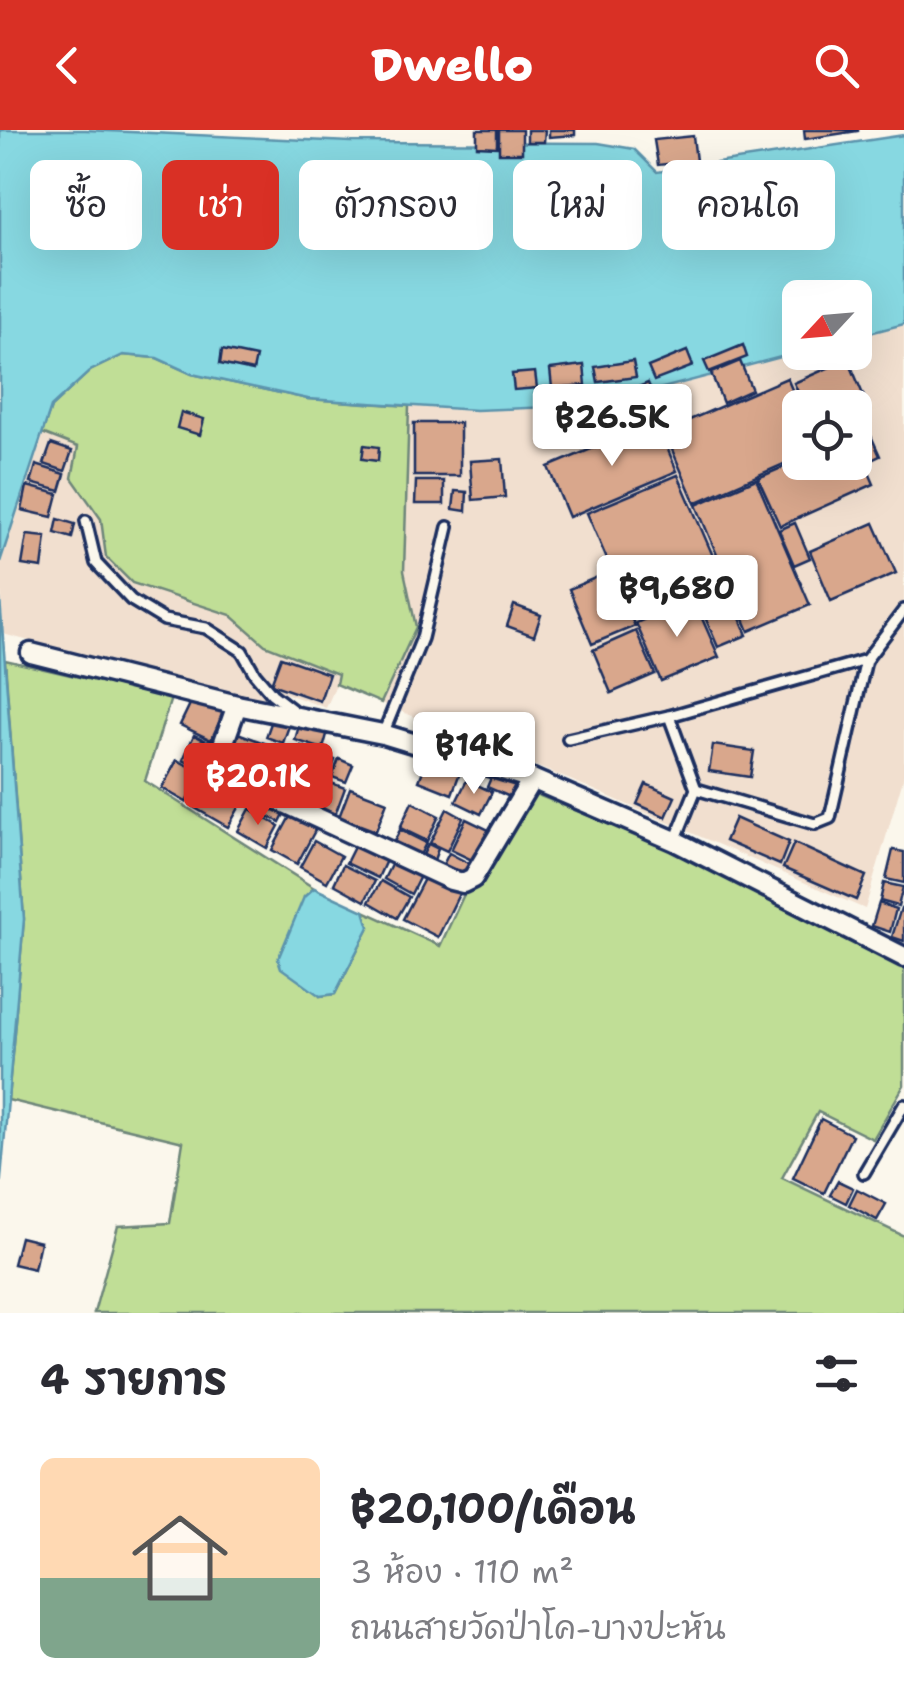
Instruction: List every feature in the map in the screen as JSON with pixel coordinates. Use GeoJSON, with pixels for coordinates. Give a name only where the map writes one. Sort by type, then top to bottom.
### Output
{"type":"FeatureCollection","features":[{"type":"Feature","properties":{"kind":"street"},"geometry":{"type":"LineString","coordinates":[[30,654],[238,705],[384,734],[532,779],[676,841],[904,957]]}},
{"type":"Feature","properties":{"kind":"street"},"geometry":{"type":"LineString","coordinates":[[238,705],[214,770],[451,880],[463,883],[473,878],[532,779]]}},
{"type":"Feature","properties":{"kind":"lane"},"geometry":{"type":"LineString","coordinates":[[86,521],[96,563],[132,600],[164,620],[206,628],[242,651],[272,694],[301,716]]}},
{"type":"Feature","properties":{"kind":"lane"},"geometry":{"type":"LineString","coordinates":[[384,734],[422,638],[448,527]]}},
{"type":"Feature","properties":{"kind":"lane"},"geometry":{"type":"LineString","coordinates":[[696,789],[815,824],[830,818],[866,660],[904,610]]}},
{"type":"Feature","properties":{"kind":"lane"},"geometry":{"type":"LineString","coordinates":[[568,740],[669,716],[866,660]]}},
{"type":"Feature","properties":{"kind":"lane"},"geometry":{"type":"LineString","coordinates":[[669,716],[696,789],[676,841]]}},
{"type":"Feature","properties":{"kind":"lane"},"geometry":{"type":"LineString","coordinates":[[198,794],[214,770]]}},
{"type":"Feature","properties":{"kind":"lane"},"geometry":{"type":"LineString","coordinates":[[864,1173],[904,1104]]}},
{"type":"Feature","properties":{"kind":"shaded area"},"geometry":{"type":"Polygon","coordinates":[[[904,324],[904,775],[865,909],[585,786],[336,685],[326,708],[274,689],[268,704],[3,634],[0,562],[51,407],[308,399],[476,410],[598,405],[782,357],[782,370],[872,370],[872,332],[904,324]]]}},
{"type":"Feature","properties":{"kind":"green space"},"geometry":{"type":"Polygon","coordinates":[[[123,355],[157,358],[192,374],[308,399],[409,406],[404,571],[416,627],[381,703],[336,684],[338,674],[265,645],[231,615],[132,583],[106,557],[101,519],[72,478],[78,447],[42,433],[51,407],[90,371],[123,355]]]}},
{"type":"Feature","properties":{"kind":"green space"},"geometry":{"type":"Polygon","coordinates":[[[5,660],[171,698],[145,781],[314,888],[304,897],[320,996],[335,994],[369,927],[364,911],[440,946],[466,890],[533,793],[673,850],[904,967],[904,1085],[873,1139],[818,1112],[782,1178],[904,1236],[904,1313],[94,1313],[118,1226],[170,1223],[183,1142],[8,1100],[24,919],[5,660]]]}},
{"type":"Feature","properties":{"kind":"water"},"geometry":{"type":"Polygon","coordinates":[[[0,130],[351,142],[598,143],[634,149],[657,172],[662,171],[662,250],[835,250],[835,160],[737,160],[904,135],[904,324],[872,332],[872,280],[782,280],[782,357],[598,405],[476,410],[308,399],[192,374],[157,358],[123,355],[90,371],[51,407],[0,562],[0,130]]]}},
{"type":"Feature","properties":{"kind":"water"},"geometry":{"type":"Polygon","coordinates":[[[0,598],[24,919],[0,1190],[0,598]]]}},
{"type":"Feature","properties":{"kind":"water"},"geometry":{"type":"Polygon","coordinates":[[[314,888],[364,911],[369,927],[335,994],[320,996],[281,968],[278,959],[304,897],[314,888]]]}},
{"type":"Feature","properties":{"kind":"building"},"geometry":{"type":"Polygon","coordinates":[[[477,130],[497,130],[497,147],[477,146],[477,130]]]}},
{"type":"Feature","properties":{"kind":"building"},"geometry":{"type":"Polygon","coordinates":[[[499,130],[522,130],[522,153],[499,153],[499,130]]]}},
{"type":"Feature","properties":{"kind":"building"},"geometry":{"type":"Polygon","coordinates":[[[527,130],[545,130],[544,142],[527,142],[527,130]]]}},
{"type":"Feature","properties":{"kind":"building"},"geometry":{"type":"Polygon","coordinates":[[[549,130],[575,130],[575,135],[549,137],[549,130]]]}},
{"type":"Feature","properties":{"kind":"building"},"geometry":{"type":"Polygon","coordinates":[[[804,130],[858,130],[858,131],[805,139],[804,130]]]}},
{"type":"Feature","properties":{"kind":"building"},"geometry":{"type":"Polygon","coordinates":[[[693,136],[696,160],[662,160],[658,165],[654,140],[693,136]]]}},
{"type":"Feature","properties":{"kind":"building"},"geometry":{"type":"Polygon","coordinates":[[[743,345],[747,357],[709,372],[704,361],[743,345]]]}},
{"type":"Feature","properties":{"kind":"building"},"geometry":{"type":"Polygon","coordinates":[[[222,350],[256,357],[253,371],[220,364],[222,350]]]}},
{"type":"Feature","properties":{"kind":"building"},"geometry":{"type":"Polygon","coordinates":[[[687,351],[693,366],[654,381],[648,367],[687,351]]]}},
{"type":"Feature","properties":{"kind":"building"},"geometry":{"type":"Polygon","coordinates":[[[633,361],[636,377],[598,382],[595,367],[633,361]]]}},
{"type":"Feature","properties":{"kind":"building"},"geometry":{"type":"Polygon","coordinates":[[[740,361],[752,390],[723,403],[711,373],[740,361]]]}},
{"type":"Feature","properties":{"kind":"building"},"geometry":{"type":"Polygon","coordinates":[[[584,365],[586,385],[552,388],[550,369],[584,365]]]}},
{"type":"Feature","properties":{"kind":"building"},"geometry":{"type":"Polygon","coordinates":[[[823,370],[853,370],[861,390],[797,390],[794,383],[823,370]]]}},
{"type":"Feature","properties":{"kind":"building"},"geometry":{"type":"Polygon","coordinates":[[[535,372],[537,388],[514,390],[512,374],[535,372]]]}},
{"type":"Feature","properties":{"kind":"building"},"geometry":{"type":"Polygon","coordinates":[[[787,378],[792,390],[782,390],[782,465],[695,503],[664,431],[787,378]]]}},
{"type":"Feature","properties":{"kind":"building"},"geometry":{"type":"Polygon","coordinates":[[[648,383],[662,416],[619,434],[606,401],[648,383]]]}},
{"type":"Feature","properties":{"kind":"building"},"geometry":{"type":"Polygon","coordinates":[[[181,412],[204,419],[200,435],[177,428],[181,412]]]}},
{"type":"Feature","properties":{"kind":"building"},"geometry":{"type":"Polygon","coordinates":[[[656,422],[677,471],[569,517],[548,467],[656,422]]]}},
{"type":"Feature","properties":{"kind":"building"},"geometry":{"type":"Polygon","coordinates":[[[414,423],[460,423],[460,476],[414,476],[414,423]]]}},
{"type":"Feature","properties":{"kind":"building"},"geometry":{"type":"Polygon","coordinates":[[[872,438],[880,456],[872,460],[872,438]]]}},
{"type":"Feature","properties":{"kind":"building"},"geometry":{"type":"Polygon","coordinates":[[[51,444],[72,451],[65,471],[44,464],[51,444]]]}},
{"type":"Feature","properties":{"kind":"building"},"geometry":{"type":"Polygon","coordinates":[[[364,445],[379,447],[378,461],[362,459],[364,445]]]}},
{"type":"Feature","properties":{"kind":"building"},"geometry":{"type":"Polygon","coordinates":[[[502,459],[505,497],[473,500],[470,461],[502,459]]]}},
{"type":"Feature","properties":{"kind":"building"},"geometry":{"type":"Polygon","coordinates":[[[36,465],[65,474],[60,491],[31,483],[36,465]]]}},
{"type":"Feature","properties":{"kind":"building"},"geometry":{"type":"Polygon","coordinates":[[[782,468],[782,480],[872,479],[874,484],[780,526],[758,478],[782,468]]]}},
{"type":"Feature","properties":{"kind":"building"},"geometry":{"type":"Polygon","coordinates":[[[678,475],[713,556],[681,570],[692,595],[632,620],[635,626],[592,644],[569,589],[612,571],[587,513],[678,475]]]}},
{"type":"Feature","properties":{"kind":"building"},"geometry":{"type":"Polygon","coordinates":[[[756,479],[810,605],[749,631],[696,505],[756,479]]]}},
{"type":"Feature","properties":{"kind":"building"},"geometry":{"type":"Polygon","coordinates":[[[416,481],[444,481],[444,504],[415,504],[416,481]]]}},
{"type":"Feature","properties":{"kind":"building"},"geometry":{"type":"Polygon","coordinates":[[[27,486],[58,494],[52,517],[22,510],[27,486]]]}},
{"type":"Feature","properties":{"kind":"building"},"geometry":{"type":"Polygon","coordinates":[[[455,491],[467,492],[466,511],[453,509],[455,491]]]}},
{"type":"Feature","properties":{"kind":"building"},"geometry":{"type":"Polygon","coordinates":[[[58,519],[75,524],[72,538],[55,533],[58,519]]]}},
{"type":"Feature","properties":{"kind":"building"},"geometry":{"type":"Polygon","coordinates":[[[795,523],[810,558],[794,565],[779,530],[795,523]]]}},
{"type":"Feature","properties":{"kind":"building"},"geometry":{"type":"Polygon","coordinates":[[[874,523],[896,573],[831,601],[810,551],[874,523]]]}},
{"type":"Feature","properties":{"kind":"building"},"geometry":{"type":"Polygon","coordinates":[[[27,535],[46,537],[42,568],[22,565],[27,535]]]}},
{"type":"Feature","properties":{"kind":"building"},"geometry":{"type":"Polygon","coordinates":[[[716,560],[747,635],[718,647],[686,573],[716,560]]]}},
{"type":"Feature","properties":{"kind":"building"},"geometry":{"type":"Polygon","coordinates":[[[693,598],[719,657],[661,681],[636,623],[693,598]]]}},
{"type":"Feature","properties":{"kind":"building"},"geometry":{"type":"Polygon","coordinates":[[[514,605],[541,615],[534,636],[507,626],[514,605]]]}},
{"type":"Feature","properties":{"kind":"building"},"geometry":{"type":"Polygon","coordinates":[[[636,631],[655,674],[611,693],[593,650],[636,631]]]}},
{"type":"Feature","properties":{"kind":"building"},"geometry":{"type":"Polygon","coordinates":[[[281,657],[329,674],[320,701],[271,684],[281,657]]]}},
{"type":"Feature","properties":{"kind":"building"},"geometry":{"type":"Polygon","coordinates":[[[193,698],[224,712],[211,740],[180,725],[193,698]]]}},
{"type":"Feature","properties":{"kind":"building"},"geometry":{"type":"Polygon","coordinates":[[[272,720],[289,726],[283,743],[266,737],[272,720]]]}},
{"type":"Feature","properties":{"kind":"building"},"geometry":{"type":"Polygon","coordinates":[[[300,722],[328,731],[323,749],[295,740],[300,722]]]}},
{"type":"Feature","properties":{"kind":"building"},"geometry":{"type":"Polygon","coordinates":[[[235,732],[278,748],[268,774],[225,757],[235,732]]]}},
{"type":"Feature","properties":{"kind":"building"},"geometry":{"type":"Polygon","coordinates":[[[194,735],[217,746],[205,770],[183,760],[194,735]]]}},
{"type":"Feature","properties":{"kind":"building"},"geometry":{"type":"Polygon","coordinates":[[[713,745],[754,751],[750,777],[709,771],[713,745]]]}},
{"type":"Feature","properties":{"kind":"building"},"geometry":{"type":"Polygon","coordinates":[[[301,746],[335,760],[319,803],[284,789],[301,746]]]}},
{"type":"Feature","properties":{"kind":"building"},"geometry":{"type":"Polygon","coordinates":[[[428,757],[461,770],[452,794],[419,781],[428,757]]]}},
{"type":"Feature","properties":{"kind":"building"},"geometry":{"type":"Polygon","coordinates":[[[339,759],[353,765],[346,782],[332,777],[339,759]]]}},
{"type":"Feature","properties":{"kind":"building"},"geometry":{"type":"Polygon","coordinates":[[[177,760],[202,773],[186,802],[162,788],[177,760]]]}},
{"type":"Feature","properties":{"kind":"building"},"geometry":{"type":"Polygon","coordinates":[[[493,773],[516,783],[510,797],[487,787],[493,773]]]}},
{"type":"Feature","properties":{"kind":"building"},"geometry":{"type":"Polygon","coordinates":[[[212,777],[245,797],[228,827],[195,808],[212,777]]]}},
{"type":"Feature","properties":{"kind":"building"},"geometry":{"type":"Polygon","coordinates":[[[467,780],[492,792],[481,814],[456,802],[467,780]]]}},
{"type":"Feature","properties":{"kind":"building"},"geometry":{"type":"Polygon","coordinates":[[[331,783],[345,788],[335,815],[322,810],[331,783]]]}},
{"type":"Feature","properties":{"kind":"building"},"geometry":{"type":"Polygon","coordinates":[[[646,784],[675,797],[666,817],[637,804],[646,784]]]}},
{"type":"Feature","properties":{"kind":"building"},"geometry":{"type":"Polygon","coordinates":[[[350,788],[387,802],[376,831],[339,817],[350,788]]]}},
{"type":"Feature","properties":{"kind":"building"},"geometry":{"type":"Polygon","coordinates":[[[259,794],[287,808],[280,822],[252,808],[259,794]]]}},
{"type":"Feature","properties":{"kind":"building"},"geometry":{"type":"Polygon","coordinates":[[[412,802],[439,816],[427,841],[400,828],[412,802]]]}},
{"type":"Feature","properties":{"kind":"building"},"geometry":{"type":"Polygon","coordinates":[[[250,809],[279,826],[267,848],[238,831],[250,809]]]}},
{"type":"Feature","properties":{"kind":"building"},"geometry":{"type":"Polygon","coordinates":[[[447,809],[463,818],[447,851],[430,843],[447,809]]]}},
{"type":"Feature","properties":{"kind":"building"},"geometry":{"type":"Polygon","coordinates":[[[293,811],[318,825],[297,864],[272,850],[293,811]]]}},
{"type":"Feature","properties":{"kind":"building"},"geometry":{"type":"Polygon","coordinates":[[[735,818],[789,842],[780,865],[725,841],[735,818]]]}},
{"type":"Feature","properties":{"kind":"building"},"geometry":{"type":"Polygon","coordinates":[[[466,819],[489,830],[474,861],[451,850],[466,819]]]}},
{"type":"Feature","properties":{"kind":"building"},"geometry":{"type":"Polygon","coordinates":[[[400,830],[426,843],[420,855],[394,842],[400,830]]]}},
{"type":"Feature","properties":{"kind":"building"},"geometry":{"type":"Polygon","coordinates":[[[314,841],[341,856],[327,882],[300,867],[314,841]]]}},
{"type":"Feature","properties":{"kind":"building"},"geometry":{"type":"Polygon","coordinates":[[[356,843],[387,858],[378,878],[346,863],[356,843]]]}},
{"type":"Feature","properties":{"kind":"building"},"geometry":{"type":"Polygon","coordinates":[[[794,843],[866,876],[856,900],[783,868],[794,843]]]}},
{"type":"Feature","properties":{"kind":"building"},"geometry":{"type":"Polygon","coordinates":[[[428,844],[438,849],[434,860],[423,855],[428,844]]]}},
{"type":"Feature","properties":{"kind":"building"},"geometry":{"type":"Polygon","coordinates":[[[893,850],[904,852],[904,883],[886,879],[893,850]]]}},
{"type":"Feature","properties":{"kind":"building"},"geometry":{"type":"Polygon","coordinates":[[[449,853],[470,864],[464,875],[443,865],[449,853]]]}},
{"type":"Feature","properties":{"kind":"building"},"geometry":{"type":"Polygon","coordinates":[[[395,857],[422,872],[411,894],[384,879],[395,857]]]}},
{"type":"Feature","properties":{"kind":"building"},"geometry":{"type":"Polygon","coordinates":[[[343,865],[375,881],[365,901],[334,884],[343,865]]]}},
{"type":"Feature","properties":{"kind":"building"},"geometry":{"type":"Polygon","coordinates":[[[426,875],[460,892],[438,937],[403,919],[426,875]]]}},
{"type":"Feature","properties":{"kind":"building"},"geometry":{"type":"Polygon","coordinates":[[[381,881],[409,897],[397,918],[369,902],[381,881]]]}},
{"type":"Feature","properties":{"kind":"building"},"geometry":{"type":"Polygon","coordinates":[[[884,883],[903,887],[898,906],[880,901],[884,883]]]}},
{"type":"Feature","properties":{"kind":"building"},"geometry":{"type":"Polygon","coordinates":[[[879,903],[896,909],[890,932],[872,926],[879,903]]]}},
{"type":"Feature","properties":{"kind":"building"},"geometry":{"type":"Polygon","coordinates":[[[901,908],[904,909],[904,941],[892,937],[901,908]]]}},
{"type":"Feature","properties":{"kind":"building"},"geometry":{"type":"Polygon","coordinates":[[[821,1119],[852,1135],[824,1193],[793,1178],[821,1119]]]}},
{"type":"Feature","properties":{"kind":"building"},"geometry":{"type":"Polygon","coordinates":[[[838,1181],[853,1188],[846,1203],[830,1195],[838,1181]]]}},
{"type":"Feature","properties":{"kind":"building"},"geometry":{"type":"Polygon","coordinates":[[[857,1189],[886,1204],[877,1220],[849,1205],[857,1189]]]}},
{"type":"Feature","properties":{"kind":"building"},"geometry":{"type":"Polygon","coordinates":[[[20,1237],[40,1242],[34,1269],[13,1264],[20,1237]]]}}]}
